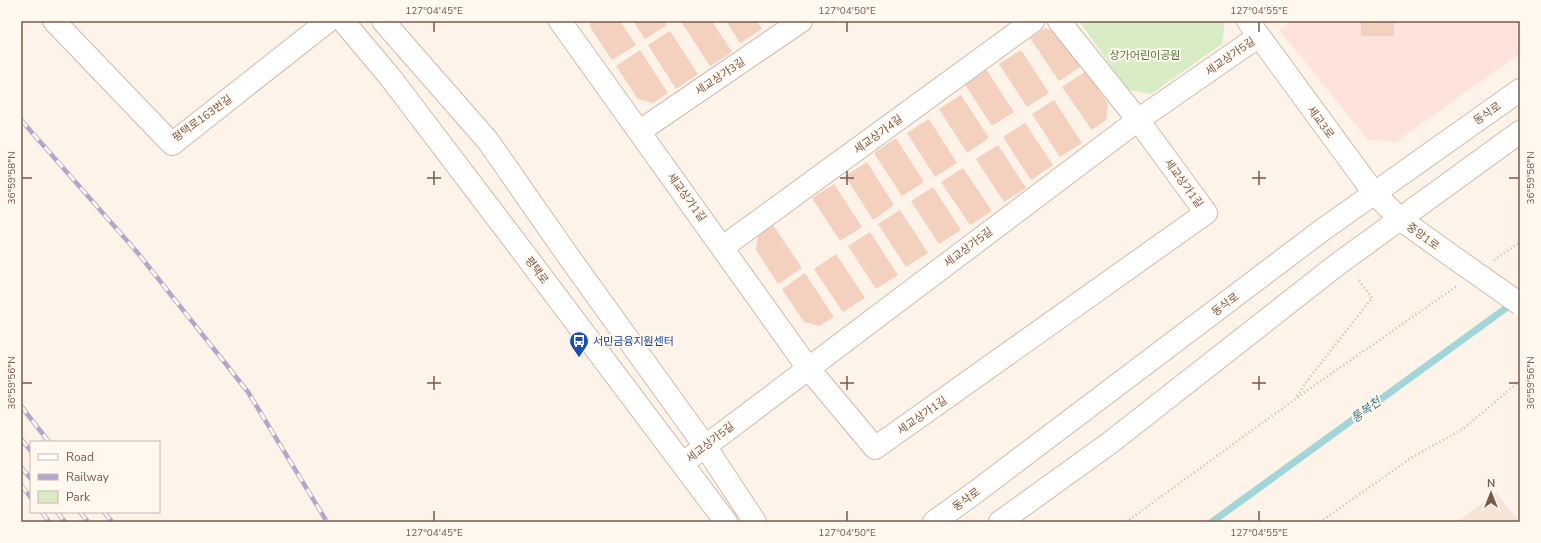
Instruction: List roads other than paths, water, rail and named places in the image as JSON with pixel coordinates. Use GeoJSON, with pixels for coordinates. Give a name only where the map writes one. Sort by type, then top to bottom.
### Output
{"type":"FeatureCollection","features":[{"type":"Feature","properties":{"kind":"street","name":"평택로163번길"},"geometry":{"type":"LineString","coordinates":[[54,21],[172,144],[328,21]]}},
{"type":"Feature","properties":{"kind":"street","name":"평택로"},"geometry":{"type":"LineString","coordinates":[[343,21],[390,77],[683,463],[726,522]]}},
{"type":"Feature","properties":{"kind":"street"},"geometry":{"type":"LineString","coordinates":[[383,21],[488,141],[704,446],[755,522]]}},
{"type":"Feature","properties":{"kind":"street","name":"세교상가1길"},"geometry":{"type":"LineString","coordinates":[[560,21],[723,247],[808,368],[875,448],[1206,213],[1138,120],[1059,21]]}},
{"type":"Feature","properties":{"kind":"street","name":"세교상가3길"},"geometry":{"type":"LineString","coordinates":[[640,131],[801,21]]}},
{"type":"Feature","properties":{"kind":"street","name":"세교상가4길"},"geometry":{"type":"LineString","coordinates":[[723,247],[1033,21]]}},
{"type":"Feature","properties":{"kind":"street","name":"세교상가5길"},"geometry":{"type":"LineString","coordinates":[[683,463],[1138,120],[1253,29]]}},
{"type":"Feature","properties":{"kind":"street","name":"세교3로"},"geometry":{"type":"LineString","coordinates":[[1253,29],[1374,193],[1400,219]]}},
{"type":"Feature","properties":{"kind":"street","name":"동삭로"},"geometry":{"type":"LineString","coordinates":[[934,522],[1374,193],[1520,90]]}},
{"type":"Feature","properties":{"kind":"street"},"geometry":{"type":"LineString","coordinates":[[1000,522],[1111,442],[1344,260],[1520,132]]}},
{"type":"Feature","properties":{"kind":"street","name":"중앙1로"},"geometry":{"type":"LineString","coordinates":[[1400,219],[1520,304]]}},
{"type":"Feature","properties":{"kind":"waterway","name":"통복천"},"geometry":{"type":"LineString","coordinates":[[1212,522],[1513,303]]}},
{"type":"Feature","properties":{"kind":"railway"},"geometry":{"type":"LineString","coordinates":[[21,120],[137,252],[248,392],[327,522]]}},
{"type":"Feature","properties":{"kind":"railway"},"geometry":{"type":"LineString","coordinates":[[21,406],[48,441]]}},
{"type":"Feature","properties":{"kind":"railway"},"geometry":{"type":"LineString","coordinates":[[21,439],[30,450]]}},
{"type":"Feature","properties":{"kind":"railway"},"geometry":{"type":"LineString","coordinates":[[21,467],[30,478]]}},
{"type":"Feature","properties":{"kind":"railway"},"geometry":{"type":"LineString","coordinates":[[21,485],[30,497]]}},
{"type":"Feature","properties":{"kind":"railway"},"geometry":{"type":"LineString","coordinates":[[43,513],[49,522]]}},
{"type":"Feature","properties":{"kind":"railway"},"geometry":{"type":"LineString","coordinates":[[58,513],[65,522]]}},
{"type":"Feature","properties":{"kind":"railway"},"geometry":{"type":"LineString","coordinates":[[81,513],[88,522]]}},
{"type":"Feature","properties":{"kind":"railway"},"geometry":{"type":"LineString","coordinates":[[105,513],[112,522]]}},
{"type":"Feature","properties":{"kind":"place","name":"서민금융지원센터"},"geometry":{"type":"Point","coordinates":[579,358]}},
{"type":"Feature","properties":{"kind":"park label","name":"상가어린이공원"},"geometry":{"type":"Point","coordinates":[1145,55]}}]}
